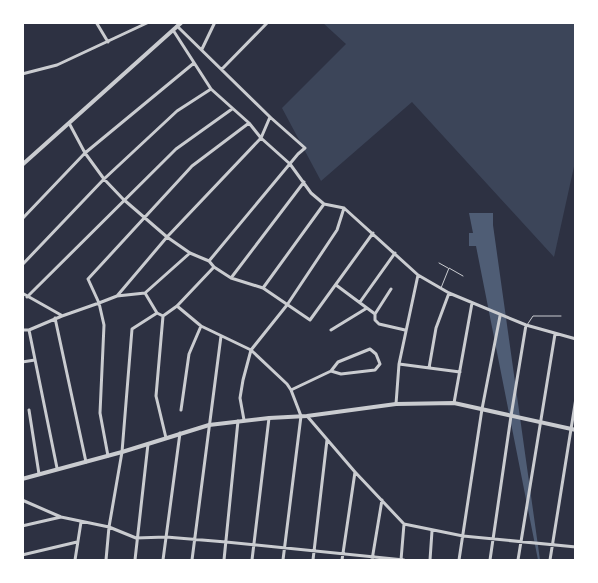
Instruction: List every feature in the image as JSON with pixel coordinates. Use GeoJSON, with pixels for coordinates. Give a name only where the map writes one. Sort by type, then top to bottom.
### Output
{"type":"FeatureCollection","features":[{"type":"Feature","properties":{"kind":"street"},"geometry":{"type":"LineString","coordinates":[[96,22],[108,42]]}},
{"type":"Feature","properties":{"kind":"street"},"geometry":{"type":"LineString","coordinates":[[22,74],[57,65],[149,22]]}},
{"type":"Feature","properties":{"kind":"street"},"geometry":{"type":"LineString","coordinates":[[22,165],[182,22]]}},
{"type":"Feature","properties":{"kind":"street"},"geometry":{"type":"LineString","coordinates":[[202,49],[215,22]]}},
{"type":"Feature","properties":{"kind":"street"},"geometry":{"type":"LineString","coordinates":[[222,69],[268,22]]}},
{"type":"Feature","properties":{"kind":"street"},"geometry":{"type":"LineString","coordinates":[[177,26],[270,117],[305,148],[209,260]]}},
{"type":"Feature","properties":{"kind":"street"},"geometry":{"type":"LineString","coordinates":[[173,30],[211,89],[249,123],[261,138],[290,164],[312,193],[324,204],[344,208],[418,275],[449,293],[500,316],[576,339]]}},
{"type":"Feature","properties":{"kind":"street"},"geometry":{"type":"LineString","coordinates":[[22,219],[85,154],[194,63]]}},
{"type":"Feature","properties":{"kind":"street"},"geometry":{"type":"LineString","coordinates":[[22,265],[104,178],[177,111],[211,89]]}},
{"type":"Feature","properties":{"kind":"street"},"geometry":{"type":"LineString","coordinates":[[26,297],[123,199],[176,149],[232,109]]}},
{"type":"Feature","properties":{"kind":"street"},"geometry":{"type":"LineString","coordinates":[[117,296],[167,237],[261,138],[270,117]]}},
{"type":"Feature","properties":{"kind":"street"},"geometry":{"type":"LineString","coordinates":[[69,123],[85,154],[104,178],[123,199],[167,237],[190,253],[209,260],[214,267],[231,278],[263,288],[310,320],[373,234]]}},
{"type":"Feature","properties":{"kind":"street"},"geometry":{"type":"LineString","coordinates":[[108,456],[100,413],[104,325],[99,304],[88,279],[192,166],[249,123]]}},
{"type":"Feature","properties":{"kind":"street"},"geometry":{"type":"LineString","coordinates":[[231,278],[304,182]]}},
{"type":"Feature","properties":{"kind":"street"},"geometry":{"type":"LineString","coordinates":[[263,288],[324,204]]}},
{"type":"Feature","properties":{"kind":"street"},"geometry":{"type":"LineString","coordinates":[[244,420],[240,398],[251,350],[288,305],[337,230],[344,208]]}},
{"type":"Feature","properties":{"kind":"street"},"geometry":{"type":"LineString","coordinates":[[22,330],[29,330],[55,318],[99,304],[117,296],[144,293],[190,253]]}},
{"type":"Feature","properties":{"kind":"street"},"geometry":{"type":"LineString","coordinates":[[360,302],[395,253]]}},
{"type":"Feature","properties":{"kind":"street"},"geometry":{"type":"LineString","coordinates":[[166,438],[156,396],[163,316],[177,306],[214,267]]}},
{"type":"Feature","properties":{"kind":"street"},"geometry":{"type":"LineString","coordinates":[[396,404],[399,364],[418,275]]}},
{"type":"Feature","properties":{"kind":"street"},"geometry":{"type":"LineString","coordinates":[[336,285],[375,314]]}},
{"type":"Feature","properties":{"kind":"street"},"geometry":{"type":"LineString","coordinates":[[391,290],[375,314],[375,320],[379,324],[405,330]]}},
{"type":"Feature","properties":{"kind":"street"},"geometry":{"type":"LineString","coordinates":[[144,293],[157,313],[163,316]]}},
{"type":"Feature","properties":{"kind":"street"},"geometry":{"type":"LineString","coordinates":[[429,368],[436,328],[449,293]]}},
{"type":"Feature","properties":{"kind":"street"},"geometry":{"type":"LineString","coordinates":[[22,294],[62,316]]}},
{"type":"Feature","properties":{"kind":"street"},"geometry":{"type":"LineString","coordinates":[[454,404],[472,303]]}},
{"type":"Feature","properties":{"kind":"street"},"geometry":{"type":"LineString","coordinates":[[177,306],[201,326],[251,350],[291,390],[301,416],[284,560]]}},
{"type":"Feature","properties":{"kind":"street"},"geometry":{"type":"LineString","coordinates":[[331,330],[367,308]]}},
{"type":"Feature","properties":{"kind":"street"},"geometry":{"type":"LineString","coordinates":[[106,560],[108,526],[122,452],[132,329],[157,313]]}},
{"type":"Feature","properties":{"kind":"street"},"geometry":{"type":"LineString","coordinates":[[459,560],[482,409],[500,316]]}},
{"type":"Feature","properties":{"kind":"street"},"geometry":{"type":"LineString","coordinates":[[55,318],[86,462]]}},
{"type":"Feature","properties":{"kind":"street"},"geometry":{"type":"LineString","coordinates":[[490,560],[526,325]]}},
{"type":"Feature","properties":{"kind":"street"},"geometry":{"type":"LineString","coordinates":[[181,410],[189,354],[201,326]]}},
{"type":"Feature","properties":{"kind":"street"},"geometry":{"type":"LineString","coordinates":[[29,330],[57,468]]}},
{"type":"Feature","properties":{"kind":"street"},"geometry":{"type":"LineString","coordinates":[[518,560],[555,334]]}},
{"type":"Feature","properties":{"kind":"street"},"geometry":{"type":"LineString","coordinates":[[192,560],[221,336]]}},
{"type":"Feature","properties":{"kind":"street"},"geometry":{"type":"LineString","coordinates":[[291,390],[331,371],[338,362],[370,349],[376,354],[380,364],[375,370],[341,374],[331,371]]}},
{"type":"Feature","properties":{"kind":"street"},"geometry":{"type":"LineString","coordinates":[[22,362],[35,360]]}},
{"type":"Feature","properties":{"kind":"street"},"geometry":{"type":"LineString","coordinates":[[399,364],[460,372]]}},
{"type":"Feature","properties":{"kind":"street"},"geometry":{"type":"LineString","coordinates":[[550,560],[576,398]]}},
{"type":"Feature","properties":{"kind":"street"},"geometry":{"type":"LineString","coordinates":[[22,479],[122,452],[209,425],[244,420],[308,416],[396,404],[454,404],[576,430]]}},
{"type":"Feature","properties":{"kind":"street"},"geometry":{"type":"LineString","coordinates":[[29,410],[39,474]]}},
{"type":"Feature","properties":{"kind":"street"},"geometry":{"type":"LineString","coordinates":[[308,416],[355,472],[404,524],[463,536],[576,547]]}},
{"type":"Feature","properties":{"kind":"street"},"geometry":{"type":"LineString","coordinates":[[252,560],[269,418]]}},
{"type":"Feature","properties":{"kind":"street"},"geometry":{"type":"LineString","coordinates":[[224,560],[238,421]]}},
{"type":"Feature","properties":{"kind":"street"},"geometry":{"type":"LineString","coordinates":[[163,560],[180,433]]}},
{"type":"Feature","properties":{"kind":"street"},"geometry":{"type":"LineString","coordinates":[[313,560],[327,440]]}},
{"type":"Feature","properties":{"kind":"street"},"geometry":{"type":"LineString","coordinates":[[135,560],[148,444]]}},
{"type":"Feature","properties":{"kind":"street"},"geometry":{"type":"LineString","coordinates":[[342,560],[355,472]]}},
{"type":"Feature","properties":{"kind":"street"},"geometry":{"type":"LineString","coordinates":[[22,500],[61,517],[108,526],[136,538],[166,537],[254,544],[343,553],[372,559],[402,560],[404,524]]}},
{"type":"Feature","properties":{"kind":"street"},"geometry":{"type":"LineString","coordinates":[[372,559],[382,500]]}},
{"type":"Feature","properties":{"kind":"street"},"geometry":{"type":"LineString","coordinates":[[22,526],[61,517]]}},
{"type":"Feature","properties":{"kind":"street"},"geometry":{"type":"LineString","coordinates":[[75,560],[81,522]]}},
{"type":"Feature","properties":{"kind":"street"},"geometry":{"type":"LineString","coordinates":[[430,560],[432,531]]}},
{"type":"Feature","properties":{"kind":"street"},"geometry":{"type":"LineString","coordinates":[[22,555],[77,542]]}},
{"type":"Feature","properties":{"kind":"lane"},"geometry":{"type":"LineString","coordinates":[[439,263],[463,276]]}},
{"type":"Feature","properties":{"kind":"lane"},"geometry":{"type":"LineString","coordinates":[[441,288],[449,268]]}},
{"type":"Feature","properties":{"kind":"lane"},"geometry":{"type":"LineString","coordinates":[[526,325],[532,316],[561,316]]}},
{"type":"Feature","properties":{"kind":"shaded area"},"geometry":{"type":"Polygon","coordinates":[[[323,23],[575,23],[575,162],[554,257],[412,102],[321,181],[282,108],[346,44],[323,23]]]}},
{"type":"Feature","properties":{"kind":"shaded area"},"geometry":{"type":"Polygon","coordinates":[[[469,213],[493,213],[493,225],[540,560],[538,560],[476,246],[469,246],[469,233],[473,233],[469,213]]]}}]}
